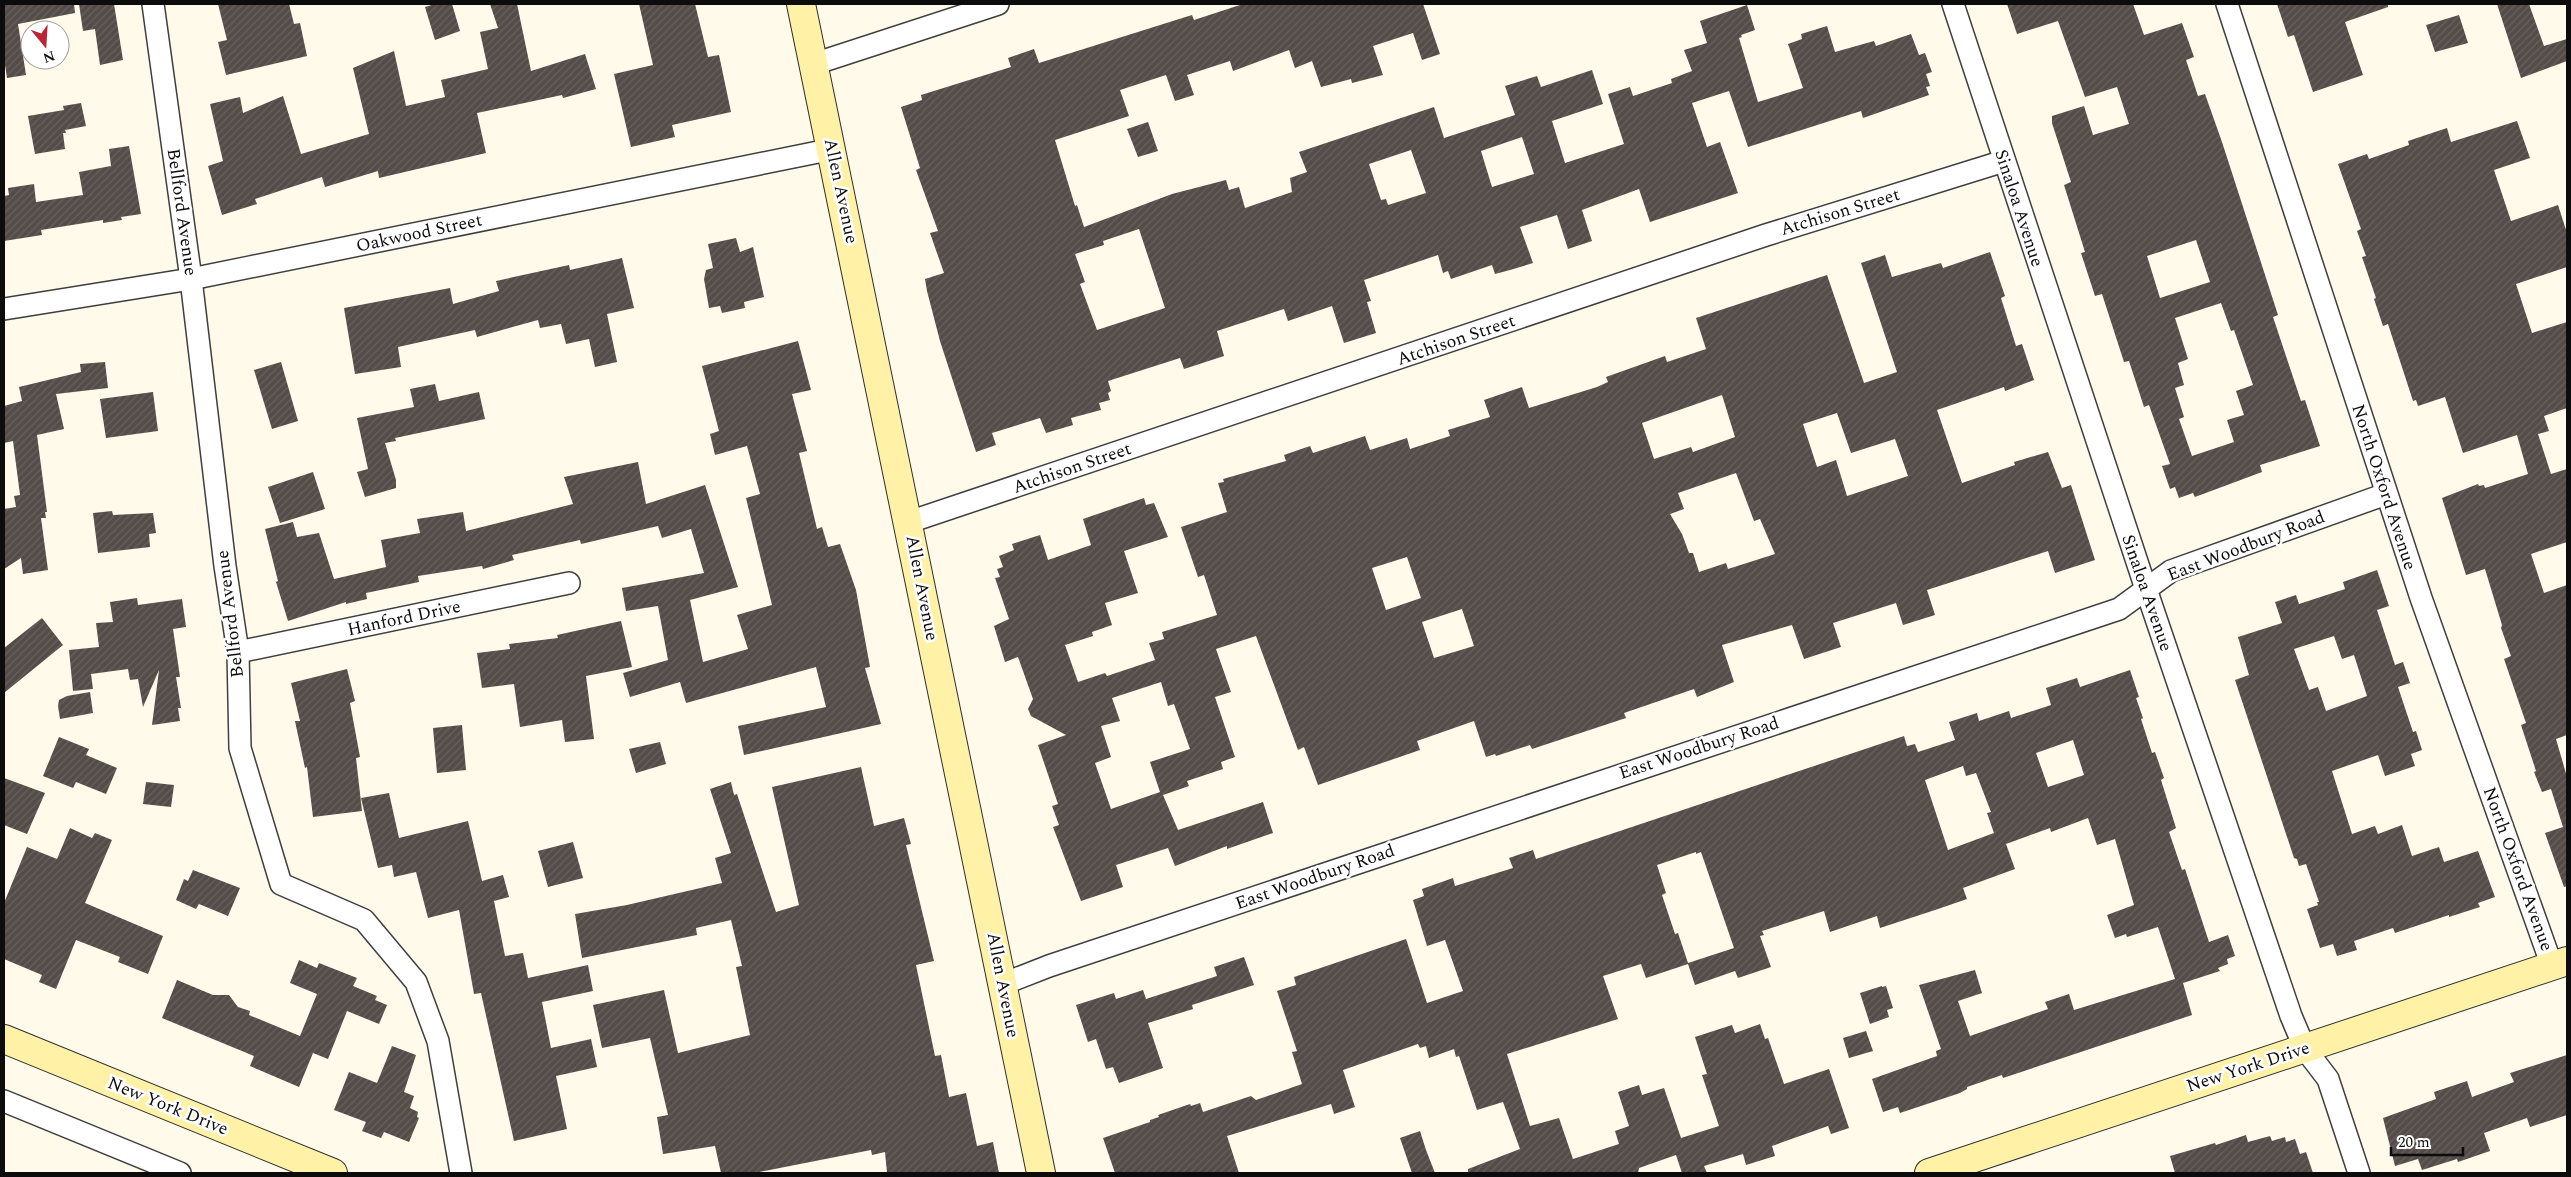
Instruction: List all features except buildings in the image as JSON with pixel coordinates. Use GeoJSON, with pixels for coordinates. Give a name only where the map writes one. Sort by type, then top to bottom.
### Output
{"type":"FeatureCollection","features":[{"type":"Feature","properties":{"kind":"street","name":"Bellford Avenue"},"geometry":{"type":"LineString","coordinates":[[153,4],[191,279],[224,566],[238,652],[240,748],[281,884],[364,920],[416,982],[438,1041],[461,1173]]}},
{"type":"Feature","properties":{"kind":"street","name":"Allen Avenue"},"geometry":{"type":"LineString","coordinates":[[801,4],[833,148],[1041,1173]]}},
{"type":"Feature","properties":{"kind":"street"},"geometry":{"type":"LineString","coordinates":[[814,64],[998,4]]}},
{"type":"Feature","properties":{"kind":"street","name":"Sinaloa Avenue"},"geometry":{"type":"LineString","coordinates":[[1953,4],[2146,589],[2291,1016],[2305,1049],[2328,1079],[2359,1173]]}},
{"type":"Feature","properties":{"kind":"street","name":"North Oxford Avenue"},"geometry":{"type":"LineString","coordinates":[[2227,4],[2420,598],[2560,964]]}},
{"type":"Feature","properties":{"kind":"street","name":"Oakwood Street"},"geometry":{"type":"LineString","coordinates":[[4,309],[191,279],[833,148]]}},
{"type":"Feature","properties":{"kind":"street","name":"Atchison Street"},"geometry":{"type":"LineString","coordinates":[[909,522],[1766,235],[2004,161]]}},
{"type":"Feature","properties":{"kind":"street","name":"East Woodbury Road"},"geometry":{"type":"LineString","coordinates":[[1003,984],[1049,966],[1606,778],[2119,609],[2171,571],[2386,494]]}},
{"type":"Feature","properties":{"kind":"street","name":"Hanford Drive"},"geometry":{"type":"LineString","coordinates":[[238,652],[569,583]]}},
{"type":"Feature","properties":{"kind":"street","name":"New York Drive"},"geometry":{"type":"LineString","coordinates":[[1929,1173],[2560,964]]}},
{"type":"Feature","properties":{"kind":"street","name":"New York Drive"},"geometry":{"type":"LineString","coordinates":[[4,1039],[333,1173]]}},
{"type":"Feature","properties":{"kind":"street"},"geometry":{"type":"LineString","coordinates":[[4,1101],[180,1173]]}}]}
